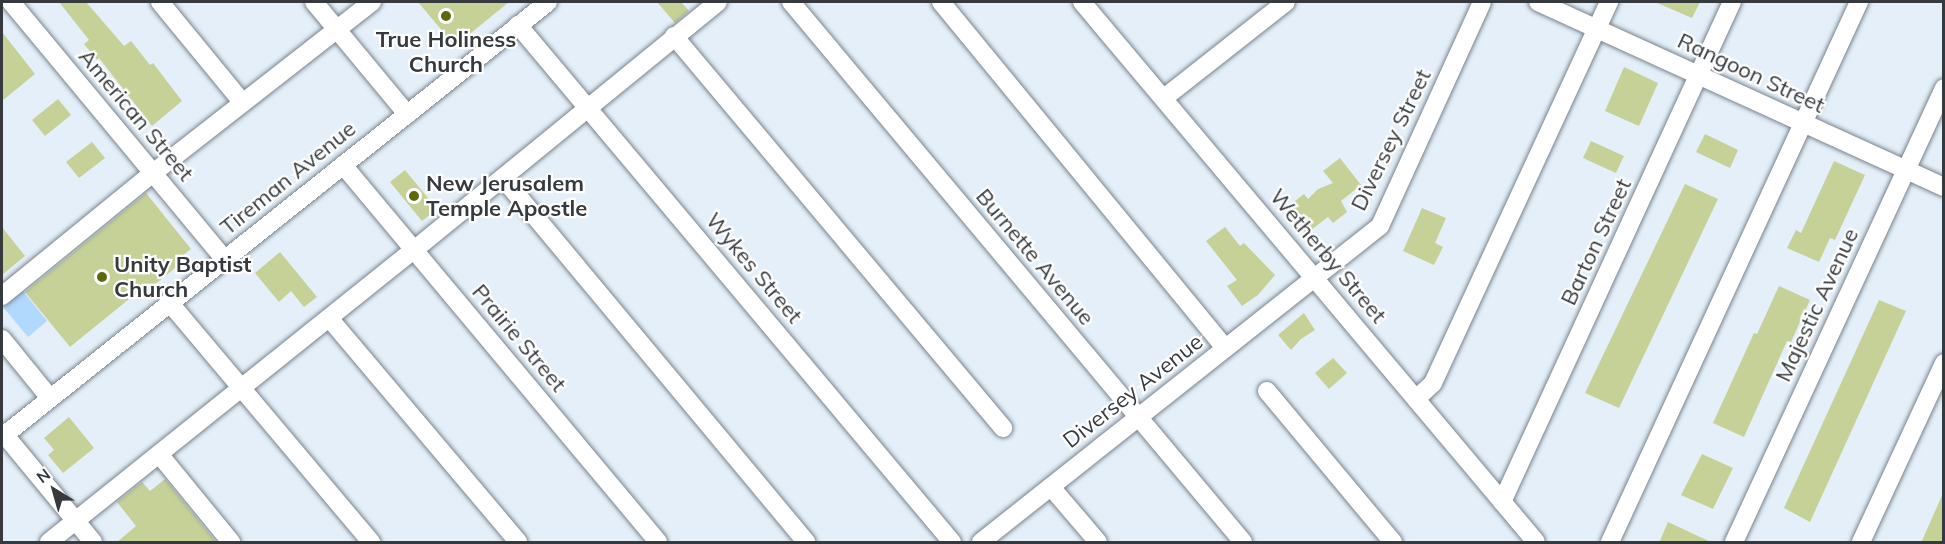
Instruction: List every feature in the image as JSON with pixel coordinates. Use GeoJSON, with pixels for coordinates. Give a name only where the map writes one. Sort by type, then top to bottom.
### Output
{"type":"FeatureCollection","features":[{"type":"Feature","properties":{"kind":"street","name":"American Street"},"geometry":{"type":"LineString","coordinates":[[11,2],[224,259]]}},
{"type":"Feature","properties":{"kind":"street"},"geometry":{"type":"LineString","coordinates":[[160,2],[242,102]]}},
{"type":"Feature","properties":{"kind":"street"},"geometry":{"type":"LineString","coordinates":[[314,2],[407,114]]}},
{"type":"Feature","properties":{"kind":"street"},"geometry":{"type":"LineString","coordinates":[[2,296],[242,102],[372,2]]}},
{"type":"Feature","properties":{"kind":"street","name":"Tireman Avenue"},"geometry":{"type":"LineString","coordinates":[[3,436],[548,2]]}},
{"type":"Feature","properties":{"kind":"street"},"geometry":{"type":"LineString","coordinates":[[49,543],[718,2]]}},
{"type":"Feature","properties":{"kind":"street","name":"Burnette Avenue"},"geometry":{"type":"LineString","coordinates":[[790,2],[1243,543]]}},
{"type":"Feature","properties":{"kind":"street"},"geometry":{"type":"LineString","coordinates":[[941,2],[1225,348]]}},
{"type":"Feature","properties":{"kind":"street"},"geometry":{"type":"LineString","coordinates":[[1164,98],[1286,2]]}},
{"type":"Feature","properties":{"kind":"street","name":"Diversey Street"},"geometry":{"type":"LineString","coordinates":[[1314,278],[1380,226],[1482,2]]}},
{"type":"Feature","properties":{"kind":"street","name":"Rangoon Street"},"geometry":{"type":"LineString","coordinates":[[1538,2],[1944,187]]}},
{"type":"Feature","properties":{"kind":"street"},"geometry":{"type":"LineString","coordinates":[[1416,399],[1434,383],[1609,2]]}},
{"type":"Feature","properties":{"kind":"street","name":"Barton Street"},"geometry":{"type":"LineString","coordinates":[[1502,502],[1732,2]]}},
{"type":"Feature","properties":{"kind":"street"},"geometry":{"type":"LineString","coordinates":[[1610,543],[1859,2]]}},
{"type":"Feature","properties":{"kind":"street","name":"Wetherby Street"},"geometry":{"type":"LineString","coordinates":[[1093,5],[1164,98],[1536,543]]}},
{"type":"Feature","properties":{"kind":"street","name":"Wykes Street"},"geometry":{"type":"LineString","coordinates":[[518,25],[952,543]]}},
{"type":"Feature","properties":{"kind":"street"},"geometry":{"type":"LineString","coordinates":[[674,36],[1003,428]]}},
{"type":"Feature","properties":{"kind":"street","name":"Majestic Avenue"},"geometry":{"type":"LineString","coordinates":[[1734,543],[1944,88]]}},
{"type":"Feature","properties":{"kind":"street","name":"Prairie Street"},"geometry":{"type":"LineString","coordinates":[[343,165],[658,543]]}},
{"type":"Feature","properties":{"kind":"street"},"geometry":{"type":"LineString","coordinates":[[503,178],[806,543]]}},
{"type":"Feature","properties":{"kind":"street","name":"Diversey Avenue"},"geometry":{"type":"LineString","coordinates":[[981,543],[1314,278]]}},
{"type":"Feature","properties":{"kind":"street"},"geometry":{"type":"LineString","coordinates":[[169,302],[371,543]]}},
{"type":"Feature","properties":{"kind":"street"},"geometry":{"type":"LineString","coordinates":[[329,318],[518,543]]}},
{"type":"Feature","properties":{"kind":"street"},"geometry":{"type":"LineString","coordinates":[[2,339],[50,398]]}},
{"type":"Feature","properties":{"kind":"street"},"geometry":{"type":"LineString","coordinates":[[1861,543],[1944,363]]}},
{"type":"Feature","properties":{"kind":"street"},"geometry":{"type":"LineString","coordinates":[[1267,391],[1393,543]]}},
{"type":"Feature","properties":{"kind":"street"},"geometry":{"type":"LineString","coordinates":[[3,436],[93,543]]}},
{"type":"Feature","properties":{"kind":"street"},"geometry":{"type":"LineString","coordinates":[[159,454],[231,543]]}},
{"type":"Feature","properties":{"kind":"street"},"geometry":{"type":"LineString","coordinates":[[1051,487],[1098,543]]}},
{"type":"Feature","properties":{"kind":"shaded area"},"geometry":{"type":"Polygon","coordinates":[[[23,291],[47,321],[28,337],[3,307],[23,291]]]}},
{"type":"Feature","properties":{"kind":"building"},"geometry":{"type":"Polygon","coordinates":[[[59,2],[86,2],[124,46],[131,41],[150,65],[153,63],[182,101],[152,126],[99,58],[97,60],[84,44],[89,40],[59,2]]]}},
{"type":"Feature","properties":{"kind":"building"},"geometry":{"type":"Polygon","coordinates":[[[418,2],[509,2],[455,46],[418,2]]]}},
{"type":"Feature","properties":{"kind":"building"},"geometry":{"type":"Polygon","coordinates":[[[657,2],[681,2],[689,11],[675,23],[657,2]]]}},
{"type":"Feature","properties":{"kind":"building"},"geometry":{"type":"Polygon","coordinates":[[[1655,2],[1700,2],[1692,18],[1655,2]]]}},
{"type":"Feature","properties":{"kind":"building"},"geometry":{"type":"Polygon","coordinates":[[[2,32],[35,74],[2,101],[2,32]]]}},
{"type":"Feature","properties":{"kind":"building"},"geometry":{"type":"Polygon","coordinates":[[[1624,67],[1658,83],[1639,126],[1605,111],[1624,67]]]}},
{"type":"Feature","properties":{"kind":"building"},"geometry":{"type":"Polygon","coordinates":[[[58,99],[71,115],[45,136],[32,120],[58,99]]]}},
{"type":"Feature","properties":{"kind":"building"},"geometry":{"type":"Polygon","coordinates":[[[1705,134],[1738,150],[1730,168],[1696,152],[1705,134]]]}},
{"type":"Feature","properties":{"kind":"building"},"geometry":{"type":"Polygon","coordinates":[[[1591,141],[1624,156],[1616,173],[1583,158],[1591,141]]]}},
{"type":"Feature","properties":{"kind":"building"},"geometry":{"type":"Polygon","coordinates":[[[92,142],[105,158],[79,178],[66,162],[92,142]]]}},
{"type":"Feature","properties":{"kind":"building"},"geometry":{"type":"Polygon","coordinates":[[[1340,158],[1361,185],[1341,201],[1347,212],[1333,223],[1328,217],[1306,234],[1286,208],[1304,194],[1308,199],[1318,189],[1333,183],[1323,171],[1340,158]]]}},
{"type":"Feature","properties":{"kind":"building"},"geometry":{"type":"Polygon","coordinates":[[[1834,161],[1865,175],[1835,240],[1830,238],[1819,262],[1787,248],[1796,230],[1801,233],[1834,161]]]}},
{"type":"Feature","properties":{"kind":"building","name":"New Jerusalem Temple Apostle"},"geometry":{"type":"Polygon","coordinates":[[[405,170],[437,209],[422,221],[390,182],[405,170]]]}},
{"type":"Feature","properties":{"kind":"building"},"geometry":{"type":"Polygon","coordinates":[[[1685,184],[1718,199],[1619,408],[1585,393],[1685,184]]]}},
{"type":"Feature","properties":{"kind":"building","name":"Unity Baptist Church"},"geometry":{"type":"Polygon","coordinates":[[[146,193],[191,249],[177,260],[180,264],[142,295],[139,291],[70,347],[25,292],[146,193]]]}},
{"type":"Feature","properties":{"kind":"building"},"geometry":{"type":"Polygon","coordinates":[[[1422,208],[1446,218],[1435,243],[1443,247],[1434,265],[1403,251],[1422,208]]]}},
{"type":"Feature","properties":{"kind":"building"},"geometry":{"type":"Polygon","coordinates":[[[2,227],[25,256],[2,275],[2,227]]]}},
{"type":"Feature","properties":{"kind":"building"},"geometry":{"type":"Polygon","coordinates":[[[1225,227],[1240,246],[1244,243],[1275,275],[1258,295],[1242,306],[1227,286],[1237,280],[1206,241],[1225,227]]]}},
{"type":"Feature","properties":{"kind":"building"},"geometry":{"type":"Polygon","coordinates":[[[280,252],[317,297],[304,307],[291,291],[279,302],[255,273],[280,252]]]}},
{"type":"Feature","properties":{"kind":"building"},"geometry":{"type":"Polygon","coordinates":[[[1779,286],[1810,300],[1791,342],[1787,341],[1744,437],[1713,423],[1754,333],[1757,334],[1779,286]]]}},
{"type":"Feature","properties":{"kind":"building"},"geometry":{"type":"Polygon","coordinates":[[[1879,300],[1906,311],[1810,522],[1784,508],[1879,300]]]}},
{"type":"Feature","properties":{"kind":"building"},"geometry":{"type":"Polygon","coordinates":[[[1304,313],[1315,330],[1301,339],[1291,350],[1278,335],[1304,313]]]}},
{"type":"Feature","properties":{"kind":"building"},"geometry":{"type":"Polygon","coordinates":[[[1333,358],[1347,373],[1329,389],[1315,373],[1333,358]]]}},
{"type":"Feature","properties":{"kind":"building"},"geometry":{"type":"Polygon","coordinates":[[[69,417],[94,448],[63,473],[48,455],[54,450],[44,438],[69,417]]]}},
{"type":"Feature","properties":{"kind":"building"},"geometry":{"type":"Polygon","coordinates":[[[1702,454],[1733,468],[1713,509],[1681,495],[1702,454]]]}},
{"type":"Feature","properties":{"kind":"building"},"geometry":{"type":"Polygon","coordinates":[[[165,479],[217,543],[116,543],[136,526],[117,502],[142,482],[150,491],[165,479]]]}},
{"type":"Feature","properties":{"kind":"building"},"geometry":{"type":"Polygon","coordinates":[[[1944,491],[1944,543],[1921,543],[1944,491]]]}},
{"type":"Feature","properties":{"kind":"building"},"geometry":{"type":"Polygon","coordinates":[[[1668,522],[1713,543],[1659,543],[1668,522]]]}},
{"type":"Feature","properties":{"kind":"place","name":"True Holiness Church"},"geometry":{"type":"Point","coordinates":[446,16]}},
{"type":"Feature","properties":{"kind":"place","name":"New Jerusalem Temple Apostle"},"geometry":{"type":"Point","coordinates":[414,196]}},
{"type":"Feature","properties":{"kind":"place","name":"Unity Baptist Church"},"geometry":{"type":"Point","coordinates":[102,277]}}]}
